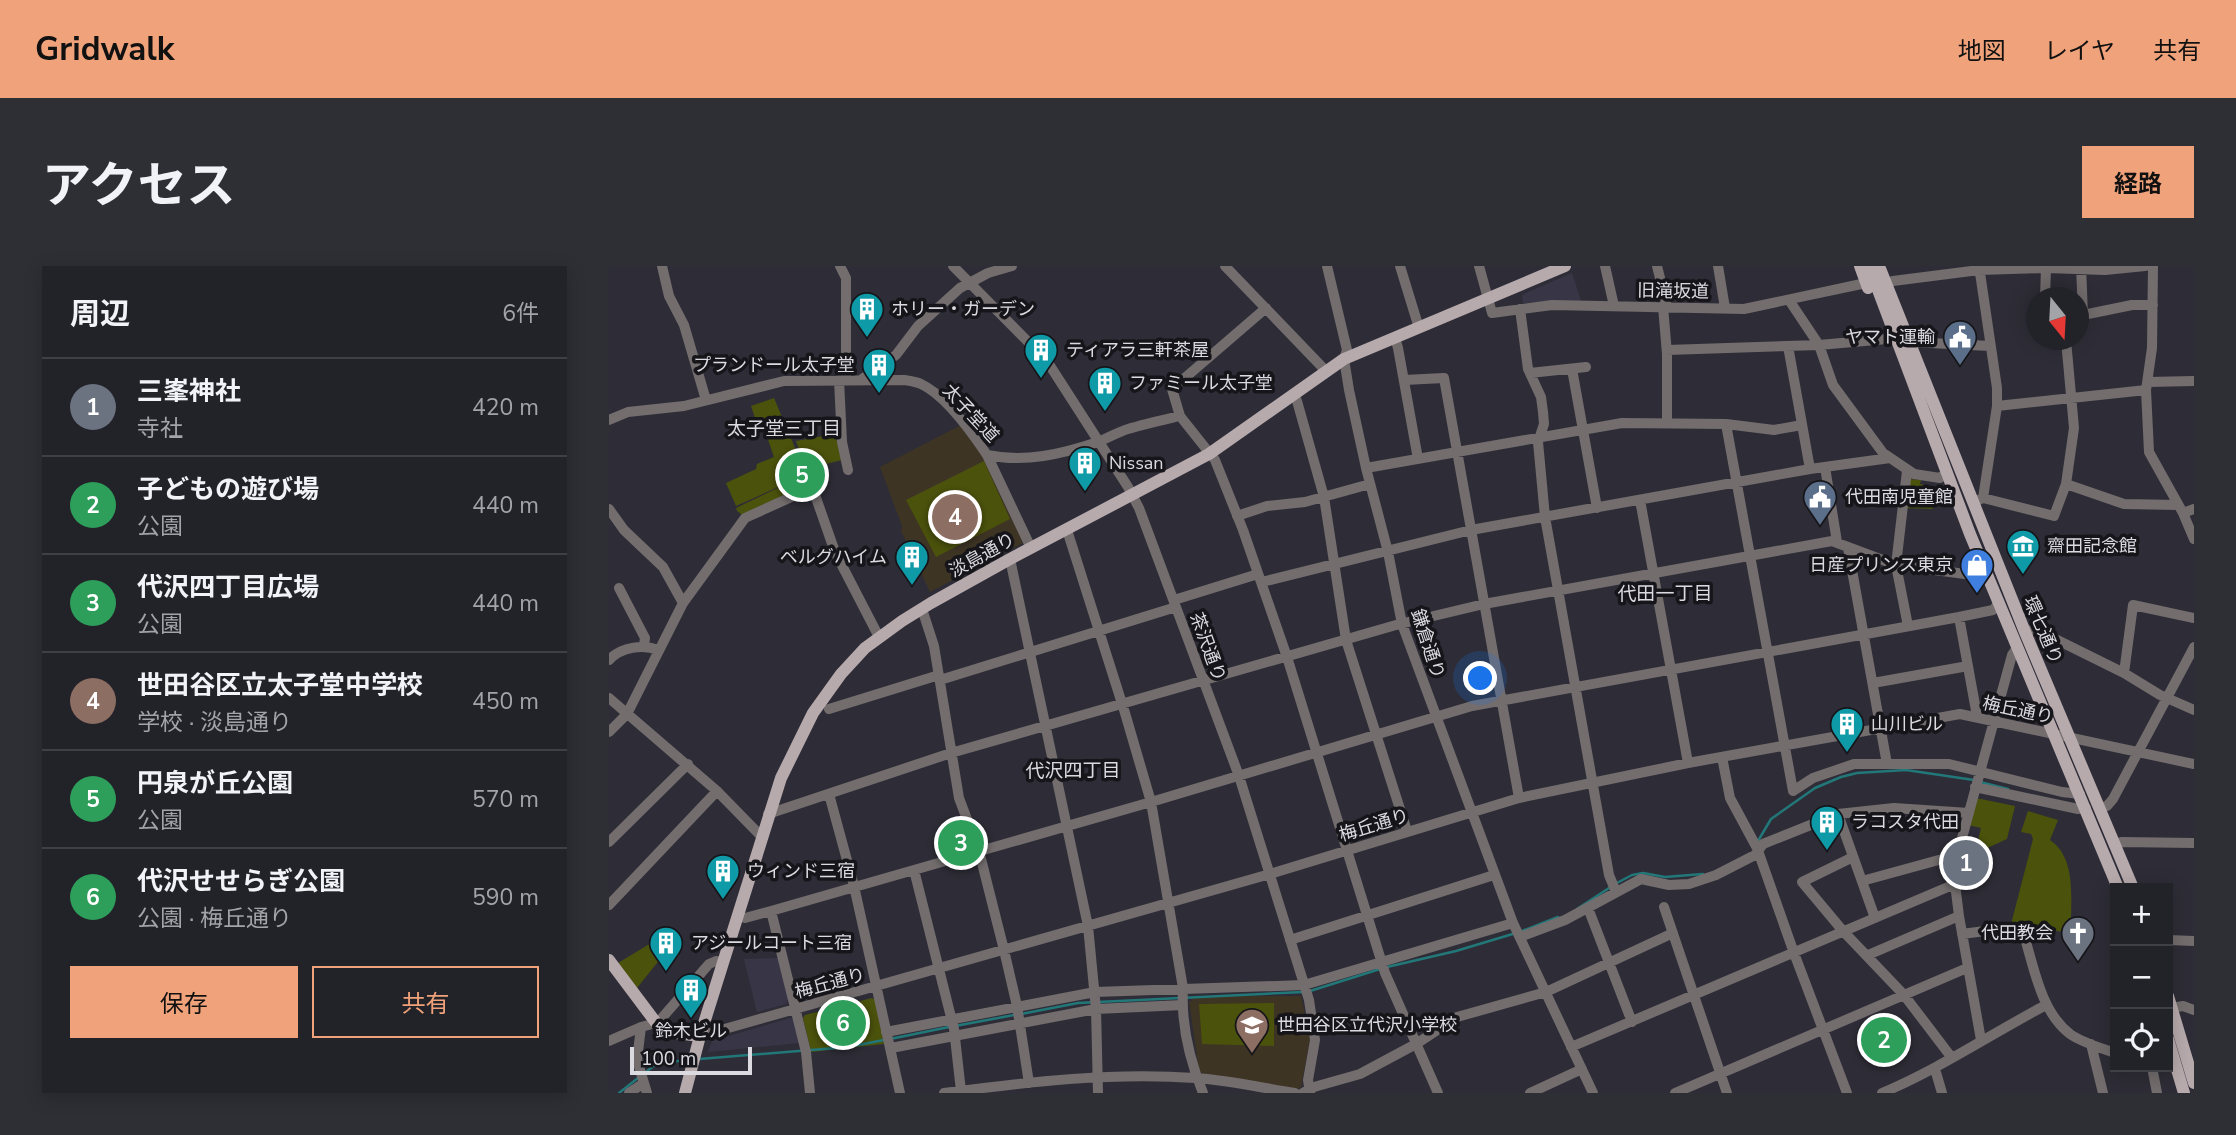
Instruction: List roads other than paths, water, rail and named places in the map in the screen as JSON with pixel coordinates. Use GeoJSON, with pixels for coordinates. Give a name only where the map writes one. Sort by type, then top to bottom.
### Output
{"type":"FeatureCollection","features":[{"type":"Feature","properties":{"kind":"main road"},"geometry":{"type":"LineString","coordinates":[[1860,266],[1881,317],[1904,337]]}},
{"type":"Feature","properties":{"kind":"main road","name":"環七通り"},"geometry":{"type":"LineString","coordinates":[[1869,266],[1978,500],[2025,632],[2069,737],[2116,883]]}},
{"type":"Feature","properties":{"kind":"main road","name":"環七通り"},"geometry":{"type":"LineString","coordinates":[[1879,266],[1947,472],[1988,577],[2080,794],[2093,808],[2114,845],[2131,883]]}},
{"type":"Feature","properties":{"kind":"main road"},"geometry":{"type":"LineString","coordinates":[[1887,266],[1904,316],[1904,337]]}},
{"type":"Feature","properties":{"kind":"main road","name":"淡島通り"},"geometry":{"type":"LineString","coordinates":[[685,1093],[700,1036],[781,778],[813,713],[841,674],[879,637],[1010,559],[1209,454],[1344,359],[1557,269]]}},
{"type":"Feature","properties":{"kind":"main road"},"geometry":{"type":"LineString","coordinates":[[609,960],[656,1023],[668,1032],[700,1036]]}},
{"type":"Feature","properties":{"kind":"main road"},"geometry":{"type":"LineString","coordinates":[[2172,1009],[2194,1083]]}},
{"type":"Feature","properties":{"kind":"main road"},"geometry":{"type":"LineString","coordinates":[[2173,1057],[2184,1093]]}},
{"type":"Feature","properties":{"kind":"street"},"geometry":{"type":"LineString","coordinates":[[662,266],[669,293],[681,315],[706,400]]}},
{"type":"Feature","properties":{"kind":"street"},"geometry":{"type":"LineString","coordinates":[[840,266],[846,278],[842,442],[848,470]]}},
{"type":"Feature","properties":{"kind":"street","name":"茶沢通り"},"geometry":{"type":"LineString","coordinates":[[953,266],[1047,361],[1133,496],[1239,776],[1305,988],[1315,1040],[1307,1092]]}},
{"type":"Feature","properties":{"kind":"street"},"geometry":{"type":"LineString","coordinates":[[862,380],[896,355],[918,326],[960,288],[988,273],[1012,266]]}},
{"type":"Feature","properties":{"kind":"street"},"geometry":{"type":"LineString","coordinates":[[1225,266],[1325,370]]}},
{"type":"Feature","properties":{"kind":"street","name":"鎌倉通り"},"geometry":{"type":"LineString","coordinates":[[1327,266],[1347,350],[1344,359],[1366,468],[1388,552],[1402,624],[1494,875],[1517,931],[1593,1093]]}},
{"type":"Feature","properties":{"kind":"street"},"geometry":{"type":"LineString","coordinates":[[1401,266],[1419,328]]}},
{"type":"Feature","properties":{"kind":"street"},"geometry":{"type":"LineString","coordinates":[[1479,266],[1486,299]]}},
{"type":"Feature","properties":{"kind":"street"},"geometry":{"type":"LineString","coordinates":[[1605,266],[1614,306]]}},
{"type":"Feature","properties":{"kind":"street"},"geometry":{"type":"LineString","coordinates":[[1657,266],[1665,306],[1667,423]]}},
{"type":"Feature","properties":{"kind":"street"},"geometry":{"type":"LineString","coordinates":[[1718,266],[1725,308]]}},
{"type":"Feature","properties":{"kind":"street"},"geometry":{"type":"LineString","coordinates":[[1893,281],[1979,268],[2145,266]]}},
{"type":"Feature","properties":{"kind":"street"},"geometry":{"type":"LineString","coordinates":[[2153,266],[2152,348],[2147,386],[2149,452],[2194,539]]}},
{"type":"Feature","properties":{"kind":"street"},"geometry":{"type":"LineString","coordinates":[[1979,268],[1997,388],[1997,405],[1978,500],[2054,516],[2066,484],[2074,428],[2067,350]]}},
{"type":"Feature","properties":{"kind":"street"},"geometry":{"type":"LineString","coordinates":[[2045,287],[2046,268]]}},
{"type":"Feature","properties":{"kind":"street"},"geometry":{"type":"LineString","coordinates":[[2081,268],[2083,315],[2132,305],[2153,305]]}},
{"type":"Feature","properties":{"kind":"street","name":"旧滝坂道"},"geometry":{"type":"LineString","coordinates":[[1486,299],[1492,313],[1552,305],[1744,309],[1866,283]]}},
{"type":"Feature","properties":{"kind":"street"},"geometry":{"type":"LineString","coordinates":[[1789,300],[1819,345],[1833,385],[1883,453],[1914,474],[1940,478],[1947,472]]}},
{"type":"Feature","properties":{"kind":"street"},"geometry":{"type":"LineString","coordinates":[[1266,308],[1172,389],[1180,416],[1215,460],[1237,516],[1287,657],[1383,966],[1438,1093]]}},
{"type":"Feature","properties":{"kind":"street"},"geometry":{"type":"LineString","coordinates":[[1520,309],[1527,362],[1541,397],[1543,412],[1544,424],[1538,436],[1545,517],[1557,591],[1614,887]]}},
{"type":"Feature","properties":{"kind":"street"},"geometry":{"type":"LineString","coordinates":[[1667,350],[1819,345],[1904,337],[1990,346]]}},
{"type":"Feature","properties":{"kind":"street"},"geometry":{"type":"LineString","coordinates":[[1395,338],[1418,458]]}},
{"type":"Feature","properties":{"kind":"street"},"geometry":{"type":"LineString","coordinates":[[1788,346],[1810,469]]}},
{"type":"Feature","properties":{"kind":"street"},"geometry":{"type":"LineString","coordinates":[[1530,373],[1586,367]]}},
{"type":"Feature","properties":{"kind":"street"},"geometry":{"type":"LineString","coordinates":[[1572,369],[1597,508]]}},
{"type":"Feature","properties":{"kind":"street"},"geometry":{"type":"LineString","coordinates":[[1404,380],[1444,378],[1519,798]]}},
{"type":"Feature","properties":{"kind":"street","name":"太子堂道"},"geometry":{"type":"LineString","coordinates":[[609,420],[628,412],[659,410],[784,382],[905,380],[922,384],[967,425],[987,455],[1024,460],[1099,442],[1126,430],[1180,416]]}},
{"type":"Feature","properties":{"kind":"street"},"geometry":{"type":"LineString","coordinates":[[1997,405],[2194,381]]}},
{"type":"Feature","properties":{"kind":"street"},"geometry":{"type":"LineString","coordinates":[[1293,394],[1298,403],[1324,497],[1346,640],[1407,831]]}},
{"type":"Feature","properties":{"kind":"street"},"geometry":{"type":"LineString","coordinates":[[1366,468],[1622,423],[1726,425],[1773,430],[1802,425]]}},
{"type":"Feature","properties":{"kind":"street"},"geometry":{"type":"LineString","coordinates":[[1726,425],[1793,791],[1813,778],[1854,764],[1949,765],[1976,781],[2078,809],[2093,808],[2111,802],[2194,647]]}},
{"type":"Feature","properties":{"kind":"street"},"geometry":{"type":"LineString","coordinates":[[987,455],[1031,548]]}},
{"type":"Feature","properties":{"kind":"street"},"geometry":{"type":"LineString","coordinates":[[829,709],[1030,653],[1175,603],[1260,578],[1334,565],[1471,530],[1810,469],[1890,458]]}},
{"type":"Feature","properties":{"kind":"street"},"geometry":{"type":"LineString","coordinates":[[1825,467],[1837,542]]}},
{"type":"Feature","properties":{"kind":"street"},"geometry":{"type":"LineString","coordinates":[[1906,471],[1896,565],[1909,626]]}},
{"type":"Feature","properties":{"kind":"street"},"geometry":{"type":"LineString","coordinates":[[1237,516],[1267,506],[1305,502],[1370,484]]}},
{"type":"Feature","properties":{"kind":"street"},"geometry":{"type":"LineString","coordinates":[[2066,484],[2124,504],[2194,509]]}},
{"type":"Feature","properties":{"kind":"street"},"geometry":{"type":"LineString","coordinates":[[609,732],[627,714],[683,603],[745,518],[809,489],[814,492],[835,552],[879,637]]}},
{"type":"Feature","properties":{"kind":"street"},"geometry":{"type":"LineString","coordinates":[[1640,500],[1688,763]]}},
{"type":"Feature","properties":{"kind":"street"},"geometry":{"type":"LineString","coordinates":[[609,509],[624,530],[663,567],[683,603]]}},
{"type":"Feature","properties":{"kind":"street"},"geometry":{"type":"LineString","coordinates":[[1067,530],[1151,802],[1196,1078],[1203,1093]]}},
{"type":"Feature","properties":{"kind":"street"},"geometry":{"type":"LineString","coordinates":[[768,814],[951,753],[1402,624],[1484,604],[1832,541],[1896,565],[1988,577]]}},
{"type":"Feature","properties":{"kind":"street"},"geometry":{"type":"LineString","coordinates":[[1848,548],[1887,764]]}},
{"type":"Feature","properties":{"kind":"street"},"geometry":{"type":"LineString","coordinates":[[1010,559],[1087,926],[1096,1000],[1098,1093]]}},
{"type":"Feature","properties":{"kind":"street"},"geometry":{"type":"LineString","coordinates":[[619,588],[645,638],[644,645]]}},
{"type":"Feature","properties":{"kind":"street"},"geometry":{"type":"LineString","coordinates":[[737,916],[745,918],[771,911],[1151,802],[1435,716],[1574,686],[1959,617],[1993,610],[1999,603]]}},
{"type":"Feature","properties":{"kind":"street"},"geometry":{"type":"LineString","coordinates":[[2124,673],[2133,606],[2194,618]]}},
{"type":"Feature","properties":{"kind":"street"},"geometry":{"type":"LineString","coordinates":[[922,609],[934,646],[959,798],[979,851],[1004,950],[1018,1013],[1029,1083]]}},
{"type":"Feature","properties":{"kind":"street"},"geometry":{"type":"LineString","coordinates":[[1959,617],[1977,716]]}},
{"type":"Feature","properties":{"kind":"street"},"geometry":{"type":"LineString","coordinates":[[2025,632],[2035,629],[2124,673],[2165,698],[2194,710]]}},
{"type":"Feature","properties":{"kind":"street"},"geometry":{"type":"LineString","coordinates":[[609,660],[614,654],[644,645],[658,650]]}},
{"type":"Feature","properties":{"kind":"street"},"geometry":{"type":"LineString","coordinates":[[1980,1040],[1955,884],[1957,855],[1993,720],[2012,656],[2017,648]]}},
{"type":"Feature","properties":{"kind":"street"},"geometry":{"type":"LineString","coordinates":[[1873,683],[1968,666]]}},
{"type":"Feature","properties":{"kind":"street"},"geometry":{"type":"LineString","coordinates":[[609,698],[688,764],[761,836]]}},
{"type":"Feature","properties":{"kind":"street","name":"梅丘通り"},"geometry":{"type":"LineString","coordinates":[[700,1036],[1270,874],[1519,798],[1688,763],[1960,714],[2194,764]]}},
{"type":"Feature","properties":{"kind":"street"},"geometry":{"type":"LineString","coordinates":[[1722,757],[1730,798],[1757,847],[1847,1093]]}},
{"type":"Feature","properties":{"kind":"street"},"geometry":{"type":"LineString","coordinates":[[609,842],[688,764]]}},
{"type":"Feature","properties":{"kind":"street"},"geometry":{"type":"LineString","coordinates":[[1976,781],[2080,794]]}},
{"type":"Feature","properties":{"kind":"street"},"geometry":{"type":"LineString","coordinates":[[609,905],[717,791]]}},
{"type":"Feature","properties":{"kind":"street"},"geometry":{"type":"LineString","coordinates":[[829,794],[854,886],[900,1093]]}},
{"type":"Feature","properties":{"kind":"street"},"geometry":{"type":"LineString","coordinates":[[888,1039],[1096,1000],[1305,988],[1565,920],[1588,908],[1614,887],[1641,879],[1669,885],[1702,880],[1732,868],[1763,844],[1838,814],[1894,807],[1969,813]]}},
{"type":"Feature","properties":{"kind":"street"},"geometry":{"type":"LineString","coordinates":[[1838,814],[1875,918]]}},
{"type":"Feature","properties":{"kind":"street"},"geometry":{"type":"LineString","coordinates":[[2114,845],[2122,842],[2194,843]]}},
{"type":"Feature","properties":{"kind":"street"},"geometry":{"type":"LineString","coordinates":[[1862,881],[1957,855]]}},
{"type":"Feature","properties":{"kind":"street"},"geometry":{"type":"LineString","coordinates":[[1853,858],[1802,882],[1843,932],[1904,995],[1952,1058]]}},
{"type":"Feature","properties":{"kind":"street"},"geometry":{"type":"LineString","coordinates":[[914,870],[953,1026],[961,1091]]}},
{"type":"Feature","properties":{"kind":"street"},"geometry":{"type":"LineString","coordinates":[[1290,940],[1494,875]]}},
{"type":"Feature","properties":{"kind":"street"},"geometry":{"type":"LineString","coordinates":[[1571,1047],[1955,884]]}},
{"type":"Feature","properties":{"kind":"street"},"geometry":{"type":"LineString","coordinates":[[1664,907],[1727,1093]]}},
{"type":"Feature","properties":{"kind":"street"},"geometry":{"type":"LineString","coordinates":[[1588,908],[1632,1022]]}},
{"type":"Feature","properties":{"kind":"street"},"geometry":{"type":"LineString","coordinates":[[771,911],[797,1009],[810,1093]]}},
{"type":"Feature","properties":{"kind":"street"},"geometry":{"type":"LineString","coordinates":[[1868,955],[1959,916]]}},
{"type":"Feature","properties":{"kind":"street"},"geometry":{"type":"LineString","coordinates":[[1962,934],[1985,931],[2023,932],[2046,1005],[2056,1021],[2071,1035],[2110,1051]]}},
{"type":"Feature","properties":{"kind":"street"},"geometry":{"type":"LineString","coordinates":[[1307,1092],[1360,1074],[1416,1044],[1457,1017],[1546,992],[1673,933]]}},
{"type":"Feature","properties":{"kind":"street"},"geometry":{"type":"LineString","coordinates":[[2173,940],[2194,941]]}},
{"type":"Feature","properties":{"kind":"street"},"geometry":{"type":"LineString","coordinates":[[609,1041],[656,1023],[670,1011],[709,964],[723,962]]}},
{"type":"Feature","properties":{"kind":"street"},"geometry":{"type":"LineString","coordinates":[[1675,1093],[1967,968]]}},
{"type":"Feature","properties":{"kind":"street"},"geometry":{"type":"LineString","coordinates":[[888,1039],[1096,1000],[1183,996]]}},
{"type":"Feature","properties":{"kind":"street"},"geometry":{"type":"LineString","coordinates":[[2173,1003],[2194,1010]]}},
{"type":"Feature","properties":{"kind":"street"},"geometry":{"type":"LineString","coordinates":[[1882,1093],[1935,1069],[1980,1040],[2046,1005]]}},
{"type":"Feature","properties":{"kind":"street"},"geometry":{"type":"LineString","coordinates":[[629,1093],[643,1080],[638,1047],[641,1027]]}},
{"type":"Feature","properties":{"kind":"street"},"geometry":{"type":"LineString","coordinates":[[2091,1044],[2103,1093]]}},
{"type":"Feature","properties":{"kind":"street"},"geometry":{"type":"LineString","coordinates":[[1531,1093],[1581,1069]]}},
{"type":"Feature","properties":{"kind":"street"},"geometry":{"type":"LineString","coordinates":[[1935,1069],[1942,1093]]}},
{"type":"Feature","properties":{"kind":"street"},"geometry":{"type":"LineString","coordinates":[[2153,1072],[2157,1093]]}},
{"type":"Feature","properties":{"kind":"street"},"geometry":{"type":"LineString","coordinates":[[944,1093],[1098,1077],[1196,1078],[1296,1093]]}},
{"type":"Feature","properties":{"kind":"waterway"},"geometry":{"type":"LineString","coordinates":[[1758,841],[1771,819],[1815,788],[1841,777],[1857,773],[1906,770],[1974,780]]}},
{"type":"Feature","properties":{"kind":"waterway"},"geometry":{"type":"LineString","coordinates":[[1980,782],[2008,789]]}},
{"type":"Feature","properties":{"kind":"waterway"},"geometry":{"type":"LineString","coordinates":[[1615,884],[1632,875],[1643,873],[1665,877],[1703,874]]}},
{"type":"Feature","properties":{"kind":"waterway"},"geometry":{"type":"LineString","coordinates":[[1577,909],[1609,888]]}},
{"type":"Feature","properties":{"kind":"waterway"},"geometry":{"type":"LineString","coordinates":[[1522,931],[1558,917]]}},
{"type":"Feature","properties":{"kind":"waterway"},"geometry":{"type":"LineString","coordinates":[[1387,967],[1456,951],[1516,933]]}},
{"type":"Feature","properties":{"kind":"waterway"},"geometry":{"type":"LineString","coordinates":[[1310,991],[1380,969]]}},
{"type":"Feature","properties":{"kind":"waterway"},"geometry":{"type":"LineString","coordinates":[[1021,1014],[1078,1003],[1303,992]]}},
{"type":"Feature","properties":{"kind":"waterway"},"geometry":{"type":"LineString","coordinates":[[955,1026],[1014,1015]]}},
{"type":"Feature","properties":{"kind":"waterway"},"geometry":{"type":"LineString","coordinates":[[890,1039],[949,1027]]}},
{"type":"Feature","properties":{"kind":"waterway"},"geometry":{"type":"LineString","coordinates":[[699,1059],[848,1047],[884,1040]]}},
{"type":"Feature","properties":{"kind":"waterway"},"geometry":{"type":"LineString","coordinates":[[643,1074],[658,1063],[689,1060]]}},
{"type":"Feature","properties":{"kind":"waterway"},"geometry":{"type":"LineString","coordinates":[[619,1093],[638,1078]]}},
{"type":"Feature","properties":{"kind":"place","name":"ホリー・ガーデン"},"geometry":{"type":"Point","coordinates":[867,339]}},
{"type":"Feature","properties":{"kind":"place","name":"ヤマト運輸"},"geometry":{"type":"Point","coordinates":[1960,367]}},
{"type":"Feature","properties":{"kind":"place","name":"ティアラ三軒茶屋"},"geometry":{"type":"Point","coordinates":[1041,380]}},
{"type":"Feature","properties":{"kind":"place","name":"プランドール太子堂"},"geometry":{"type":"Point","coordinates":[879,395]}},
{"type":"Feature","properties":{"kind":"place","name":"ファミール太子堂"},"geometry":{"type":"Point","coordinates":[1105,413]}},
{"type":"Feature","properties":{"kind":"place","name":"円泉が丘公園"},"geometry":{"type":"Point","coordinates":[802,475]}},
{"type":"Feature","properties":{"kind":"place","name":"Nissan"},"geometry":{"type":"Point","coordinates":[1085,493]}},
{"type":"Feature","properties":{"kind":"place","name":"世田谷区立太子堂中学校"},"geometry":{"type":"Point","coordinates":[955,517]}},
{"type":"Feature","properties":{"kind":"place","name":"代田南児童館"},"geometry":{"type":"Point","coordinates":[1820,527]}},
{"type":"Feature","properties":{"kind":"place","name":"齋田記念館"},"geometry":{"type":"Point","coordinates":[2023,576]}},
{"type":"Feature","properties":{"kind":"place","name":"ベルグハイム"},"geometry":{"type":"Point","coordinates":[912,587]}},
{"type":"Feature","properties":{"kind":"place","name":"日産プリンス東京"},"geometry":{"type":"Point","coordinates":[1977,595]}},
{"type":"Feature","properties":{"kind":"place","name":"山川ビル"},"geometry":{"type":"Point","coordinates":[1847,754]}},
{"type":"Feature","properties":{"kind":"place","name":"代沢四丁目広場"},"geometry":{"type":"Point","coordinates":[961,843]}},
{"type":"Feature","properties":{"kind":"place","name":"ラコスタ代田"},"geometry":{"type":"Point","coordinates":[1827,852]}},
{"type":"Feature","properties":{"kind":"place","name":"三峯神社"},"geometry":{"type":"Point","coordinates":[1966,863]}},
{"type":"Feature","properties":{"kind":"place","name":"ウィンド三宿"},"geometry":{"type":"Point","coordinates":[723,901]}},
{"type":"Feature","properties":{"kind":"place","name":"代田教会"},"geometry":{"type":"Point","coordinates":[2078,963]}},
{"type":"Feature","properties":{"kind":"place","name":"アジールコート三宿"},"geometry":{"type":"Point","coordinates":[666,973]}},
{"type":"Feature","properties":{"kind":"place","name":"鈴木ビル"},"geometry":{"type":"Point","coordinates":[691,1020]}},
{"type":"Feature","properties":{"kind":"place","name":"代沢せせらぎ公園"},"geometry":{"type":"Point","coordinates":[843,1023]}},
{"type":"Feature","properties":{"kind":"place","name":"子どもの遊び場"},"geometry":{"type":"Point","coordinates":[1884,1040]}},
{"type":"Feature","properties":{"kind":"place","name":"世田谷区立代沢小学校"},"geometry":{"type":"Point","coordinates":[1252,1055]}},
{"type":"Feature","properties":{"kind":"district","name":"太子堂三丁目"},"geometry":{"type":"Point","coordinates":[784,429]}},
{"type":"Feature","properties":{"kind":"district","name":"代田一丁目"},"geometry":{"type":"Point","coordinates":[1665,594]}},
{"type":"Feature","properties":{"kind":"district","name":"代沢四丁目"},"geometry":{"type":"Point","coordinates":[1073,771]}}]}
